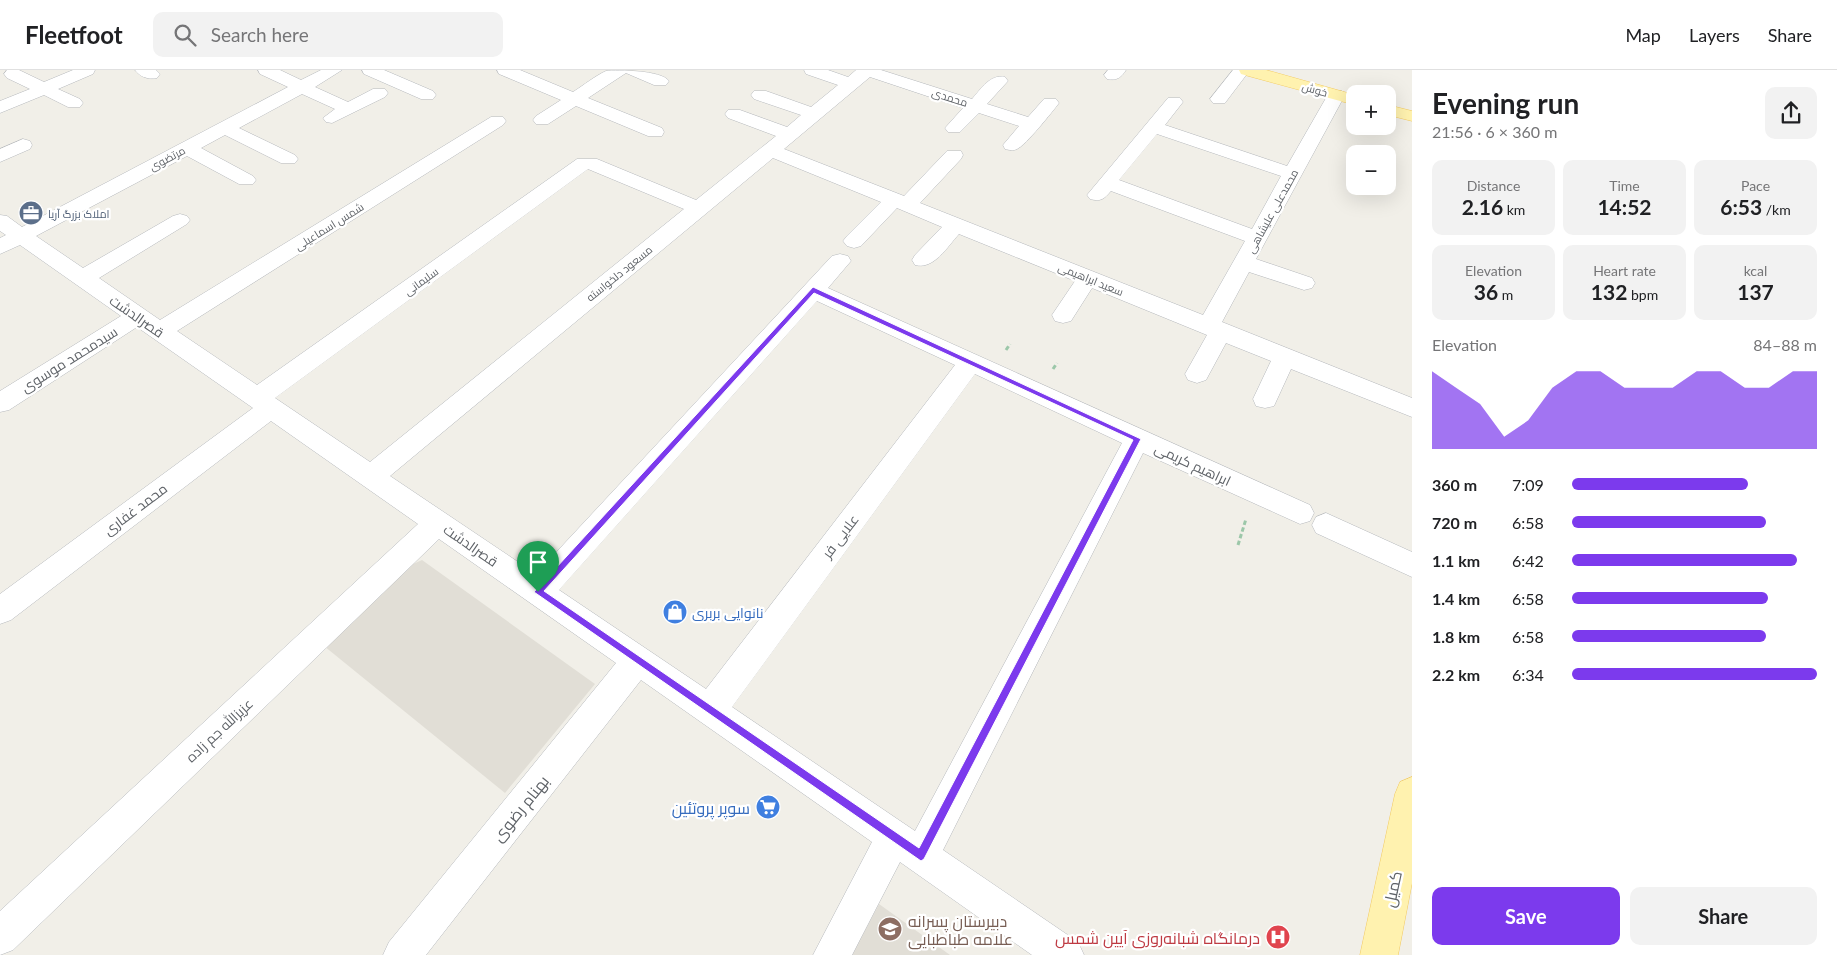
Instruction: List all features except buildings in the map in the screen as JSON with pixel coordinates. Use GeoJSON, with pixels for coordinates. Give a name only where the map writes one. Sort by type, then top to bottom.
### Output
{"type":"FeatureCollection","features":[{"type":"Feature","properties":{"kind":"main road","name":"خوش"},"geometry":{"type":"LineString","coordinates":[[1256,71],[1345,98]]}},
{"type":"Feature","properties":{"kind":"main road"},"geometry":{"type":"LineString","coordinates":[[1396,112],[1412,116]]}},
{"type":"Feature","properties":{"kind":"main road","name":"کمیل"},"geometry":{"type":"LineString","coordinates":[[1379,955],[1412,794]]}},
{"type":"Feature","properties":{"kind":"street"},"geometry":{"type":"LineString","coordinates":[[266,70],[348,109]]}},
{"type":"Feature","properties":{"kind":"street","name":"مرتضوی"},"geometry":{"type":"LineString","coordinates":[[7,234],[186,148],[334,70]]}},
{"type":"Feature","properties":{"kind":"street"},"geometry":{"type":"LineString","coordinates":[[370,70],[427,95]]}},
{"type":"Feature","properties":{"kind":"street"},"geometry":{"type":"LineString","coordinates":[[505,70],[655,132]]}},
{"type":"Feature","properties":{"kind":"street"},"geometry":{"type":"LineString","coordinates":[[542,120],[618,70]]}},
{"type":"Feature","properties":{"kind":"street"},"geometry":{"type":"LineString","coordinates":[[632,70],[660,81]]}},
{"type":"Feature","properties":{"kind":"street","name":"محمدی"},"geometry":{"type":"LineString","coordinates":[[812,70],[863,74],[975,105],[1032,124]]}},
{"type":"Feature","properties":{"kind":"street"},"geometry":{"type":"LineString","coordinates":[[1219,99],[1242,70]]}},
{"type":"Feature","properties":{"kind":"street"},"geometry":{"type":"LineString","coordinates":[[0,108],[44,89],[72,72]]}},
{"type":"Feature","properties":{"kind":"street"},"geometry":{"type":"LineString","coordinates":[[13,74],[74,104]]}},
{"type":"Feature","properties":{"kind":"street","name":"مسعود دلخواسته"},"geometry":{"type":"LineString","coordinates":[[370,477],[863,74]]}},
{"type":"Feature","properties":{"kind":"street"},"geometry":{"type":"LineString","coordinates":[[954,128],[998,81]]}},
{"type":"Feature","properties":{"kind":"street"},"geometry":{"type":"LineString","coordinates":[[329,119],[379,93]]}},
{"type":"Feature","properties":{"kind":"street"},"geometry":{"type":"LineString","coordinates":[[760,95],[814,114]]}},
{"type":"Feature","properties":{"kind":"street","name":"محمدعلی علیشاهی"},"geometry":{"type":"LineString","coordinates":[[1197,374],[1244,262],[1292,174],[1345,98]]}},
{"type":"Feature","properties":{"kind":"street"},"geometry":{"type":"LineString","coordinates":[[1174,102],[1103,189],[1257,238]]}},
{"type":"Feature","properties":{"kind":"street"},"geometry":{"type":"LineString","coordinates":[[1012,146],[1050,104]]}},
{"type":"Feature","properties":{"kind":"street"},"geometry":{"type":"LineString","coordinates":[[734,114],[789,134]]}},
{"type":"Feature","properties":{"kind":"street","name":"شمس اسماعیلی"},"geometry":{"type":"LineString","coordinates":[[149,324],[497,121]]}},
{"type":"Feature","properties":{"kind":"street"},"geometry":{"type":"LineString","coordinates":[[1154,127],[1292,174]]}},
{"type":"Feature","properties":{"kind":"street"},"geometry":{"type":"LineString","coordinates":[[225,128],[288,159]]}},
{"type":"Feature","properties":{"kind":"street"},"geometry":{"type":"LineString","coordinates":[[0,156],[23,145]]}},
{"type":"Feature","properties":{"kind":"street"},"geometry":{"type":"LineString","coordinates":[[186,148],[246,180]]}},
{"type":"Feature","properties":{"kind":"street","name":"سعید ابراهیمی"},"geometry":{"type":"LineString","coordinates":[[770,150],[1412,408]]}},
{"type":"Feature","properties":{"kind":"street"},"geometry":{"type":"LineString","coordinates":[[538,592],[847,251],[954,156]]}},
{"type":"Feature","properties":{"kind":"street","name":"سلیمانی"},"geometry":{"type":"LineString","coordinates":[[264,403],[587,163],[699,208]]}},
{"type":"Feature","properties":{"kind":"street"},"geometry":{"type":"LineString","coordinates":[[83,278],[180,220]]}},
{"type":"Feature","properties":{"kind":"street"},"geometry":{"type":"LineString","coordinates":[[923,260],[956,224]]}},
{"type":"Feature","properties":{"kind":"street","name":"قصرالدشت"},"geometry":{"type":"LineString","coordinates":[[7,234],[83,278],[1065,955]]}},
{"type":"Feature","properties":{"kind":"street"},"geometry":{"type":"LineString","coordinates":[[1244,262],[1304,283]]}},
{"type":"Feature","properties":{"kind":"street"},"geometry":{"type":"LineString","coordinates":[[1062,315],[1088,278]]}},
{"type":"Feature","properties":{"kind":"street","name":"ابراهیم کریمی"},"geometry":{"type":"LineString","coordinates":[[813,290],[1300,513]]}},
{"type":"Feature","properties":{"kind":"street","name":"سیدمحمد موسوی"},"geometry":{"type":"LineString","coordinates":[[0,403],[149,324]]}},
{"type":"Feature","properties":{"kind":"street"},"geometry":{"type":"LineString","coordinates":[[1265,399],[1285,357]]}},
{"type":"Feature","properties":{"kind":"street","name":"علایی فر"},"geometry":{"type":"LineString","coordinates":[[710,710],[971,362]]}},
{"type":"Feature","properties":{"kind":"street","name":"محمد غفاری"},"geometry":{"type":"LineString","coordinates":[[0,611],[264,403]]}},
{"type":"Feature","properties":{"kind":"street"},"geometry":{"type":"LineString","coordinates":[[832,955],[907,846],[1137,439]]}},
{"type":"Feature","properties":{"kind":"street","name":"عزیزالله جم زاده"},"geometry":{"type":"LineString","coordinates":[[0,937],[438,522]]}},
{"type":"Feature","properties":{"kind":"street"},"geometry":{"type":"LineString","coordinates":[[1326,526],[1412,565]]}},
{"type":"Feature","properties":{"kind":"street","name":"بهنام رضوی"},"geometry":{"type":"LineString","coordinates":[[402,955],[638,660]]}},
{"type":"Feature","properties":{"kind":"shaded area"},"geometry":{"type":"Polygon","coordinates":[[[422,560],[595,684],[505,793],[324,646],[411,565],[422,560]]]}},
{"type":"Feature","properties":{"kind":"shaded area","name":"دبیرستان پسرانه علامه طباطبایی"},"geometry":{"type":"Polygon","coordinates":[[[879,904],[950,955],[852,955],[879,904]]]}},
{"type":"Feature","properties":{"kind":"place","name":"املاک بزرگ آریا"},"geometry":{"type":"Point","coordinates":[31,213]}},
{"type":"Feature","properties":{"kind":"place","name":"نانوایی بربری"},"geometry":{"type":"Point","coordinates":[675,612]}},
{"type":"Feature","properties":{"kind":"place","name":"سوپر پروتئین"},"geometry":{"type":"Point","coordinates":[768,807]}},
{"type":"Feature","properties":{"kind":"place","name":"دبیرستان پسرانه علامه طباطبایی"},"geometry":{"type":"Point","coordinates":[890,929]}},
{"type":"Feature","properties":{"kind":"place","name":"درمانگاه شبانه‌روزی آیین شمس"},"geometry":{"type":"Point","coordinates":[1278,937]}},
{"type":"Feature","properties":{"kind":"route"},"geometry":{"type":"LineString","coordinates":[[813,290],[1137,439],[921,856],[538,592],[813,290]]}}]}
